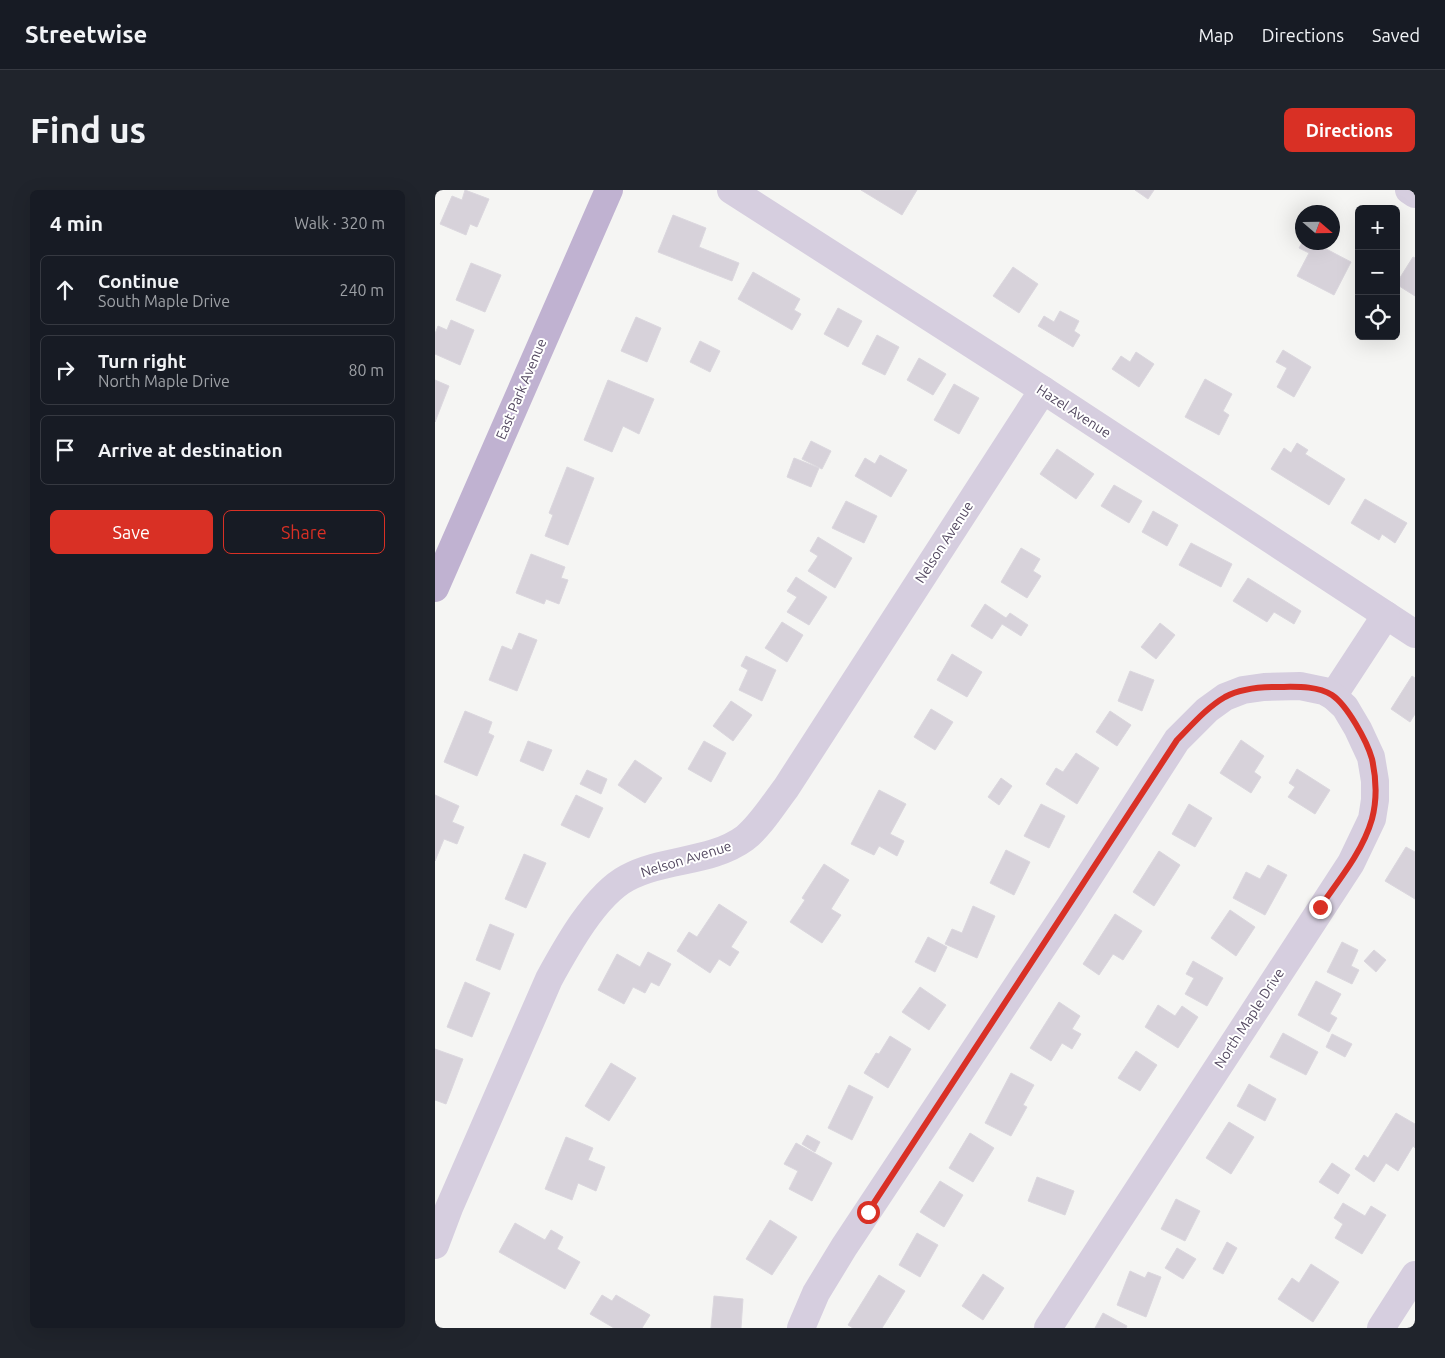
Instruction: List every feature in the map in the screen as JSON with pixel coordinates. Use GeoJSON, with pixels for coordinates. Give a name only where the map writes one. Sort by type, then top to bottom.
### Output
{"type":"FeatureCollection","features":[{"type":"Feature","properties":{"kind":"main road","name":"East Park Avenue"},"geometry":{"type":"LineString","coordinates":[[435,588],[609,190]]}},
{"type":"Feature","properties":{"kind":"street","name":"Hazel Avenue"},"geometry":{"type":"LineString","coordinates":[[731,190],[1043,390],[1415,634]]}},
{"type":"Feature","properties":{"kind":"street"},"geometry":{"type":"LineString","coordinates":[[1409,190],[1415,194]]}},
{"type":"Feature","properties":{"kind":"street","name":"Nelson Avenue"},"geometry":{"type":"LineString","coordinates":[[435,1245],[449,1208],[549,979],[585,920],[611,890],[626,878],[646,870],[711,854],[745,838],[754,829],[786,788],[1043,390]]}},
{"type":"Feature","properties":{"kind":"street"},"geometry":{"type":"LineString","coordinates":[[801,1328],[816,1293],[844,1247],[1065,914],[1177,740],[1207,710],[1225,697],[1243,690],[1264,687],[1300,686],[1324,691],[1333,696],[1386,614]]}},
{"type":"Feature","properties":{"kind":"street","name":"North Maple Drive"},"geometry":{"type":"LineString","coordinates":[[1048,1328],[1351,863],[1363,840],[1372,819],[1375,800],[1375,781],[1371,757],[1358,729],[1345,708],[1333,696]]}},
{"type":"Feature","properties":{"kind":"street"},"geometry":{"type":"LineString","coordinates":[[1381,1328],[1415,1275]]}},
{"type":"Feature","properties":{"kind":"building"},"geometry":{"type":"Polygon","coordinates":[[[465,190],[489,199],[477,227],[470,224],[466,235],[440,224],[452,196],[462,200],[465,190]]]}},
{"type":"Feature","properties":{"kind":"building"},"geometry":{"type":"Polygon","coordinates":[[[861,190],[917,190],[902,215],[861,190]]]}},
{"type":"Feature","properties":{"kind":"building"},"geometry":{"type":"Polygon","coordinates":[[[1135,190],[1154,190],[1148,199],[1135,190]]]}},
{"type":"Feature","properties":{"kind":"building"},"geometry":{"type":"Polygon","coordinates":[[[673,215],[706,228],[699,247],[739,263],[732,281],[658,252],[673,215]]]}},
{"type":"Feature","properties":{"kind":"building"},"geometry":{"type":"Polygon","coordinates":[[[1303,250],[1328,250],[1351,262],[1334,295],[1297,276],[1309,253],[1303,250]]]}},
{"type":"Feature","properties":{"kind":"building"},"geometry":{"type":"Polygon","coordinates":[[[1413,257],[1415,258],[1415,296],[1400,287],[1400,278],[1413,257]]]}},
{"type":"Feature","properties":{"kind":"building"},"geometry":{"type":"Polygon","coordinates":[[[471,263],[501,275],[485,312],[456,300],[471,263]]]}},
{"type":"Feature","properties":{"kind":"building"},"geometry":{"type":"Polygon","coordinates":[[[1013,267],[1038,284],[1019,313],[993,296],[1013,267]]]}},
{"type":"Feature","properties":{"kind":"building"},"geometry":{"type":"Polygon","coordinates":[[[753,272],[800,299],[794,310],[801,314],[792,330],[738,299],[753,272]]]}},
{"type":"Feature","properties":{"kind":"building"},"geometry":{"type":"Polygon","coordinates":[[[838,308],[862,321],[848,347],[824,334],[838,308]]]}},
{"type":"Feature","properties":{"kind":"building"},"geometry":{"type":"Polygon","coordinates":[[[1060,311],[1079,321],[1074,331],[1080,335],[1073,347],[1038,326],[1044,316],[1054,322],[1060,311]]]}},
{"type":"Feature","properties":{"kind":"building"},"geometry":{"type":"Polygon","coordinates":[[[636,317],[661,328],[647,362],[621,351],[636,317]]]}},
{"type":"Feature","properties":{"kind":"building"},"geometry":{"type":"Polygon","coordinates":[[[451,320],[474,330],[460,365],[435,354],[435,334],[438,326],[447,330],[451,320]]]}},
{"type":"Feature","properties":{"kind":"building"},"geometry":{"type":"Polygon","coordinates":[[[877,335],[899,347],[885,375],[862,364],[877,335]]]}},
{"type":"Feature","properties":{"kind":"building"},"geometry":{"type":"Polygon","coordinates":[[[700,341],[720,351],[710,372],[690,362],[700,341]]]}},
{"type":"Feature","properties":{"kind":"building"},"geometry":{"type":"Polygon","coordinates":[[[1283,350],[1311,367],[1294,397],[1277,387],[1287,368],[1276,362],[1283,350]]]}},
{"type":"Feature","properties":{"kind":"building"},"geometry":{"type":"Polygon","coordinates":[[[1136,352],[1154,364],[1139,387],[1112,369],[1121,356],[1130,362],[1136,352]]]}},
{"type":"Feature","properties":{"kind":"building"},"geometry":{"type":"Polygon","coordinates":[[[919,358],[946,374],[933,395],[907,380],[919,358]]]}},
{"type":"Feature","properties":{"kind":"building"},"geometry":{"type":"Polygon","coordinates":[[[1205,379],[1232,394],[1223,411],[1229,415],[1219,435],[1185,417],[1205,379]]]}},
{"type":"Feature","properties":{"kind":"building"},"geometry":{"type":"Polygon","coordinates":[[[435,380],[449,386],[435,422],[435,380]]]}},
{"type":"Feature","properties":{"kind":"building"},"geometry":{"type":"Polygon","coordinates":[[[608,380],[654,399],[639,434],[623,426],[612,452],[584,440],[608,380]]]}},
{"type":"Feature","properties":{"kind":"building"},"geometry":{"type":"Polygon","coordinates":[[[954,384],[979,398],[959,434],[934,420],[954,384]]]}},
{"type":"Feature","properties":{"kind":"building"},"geometry":{"type":"Polygon","coordinates":[[[811,441],[831,451],[822,469],[802,459],[811,441]]]}},
{"type":"Feature","properties":{"kind":"building"},"geometry":{"type":"Polygon","coordinates":[[[1297,443],[1308,450],[1305,454],[1345,479],[1329,505],[1271,469],[1284,448],[1291,453],[1297,443]]]}},
{"type":"Feature","properties":{"kind":"building"},"geometry":{"type":"Polygon","coordinates":[[[1057,449],[1094,474],[1076,499],[1040,474],[1057,449]]]}},
{"type":"Feature","properties":{"kind":"building"},"geometry":{"type":"Polygon","coordinates":[[[880,455],[907,470],[891,497],[855,476],[865,458],[875,464],[880,455]]]}},
{"type":"Feature","properties":{"kind":"building"},"geometry":{"type":"Polygon","coordinates":[[[794,458],[819,468],[811,487],[787,477],[794,458]]]}},
{"type":"Feature","properties":{"kind":"building"},"geometry":{"type":"Polygon","coordinates":[[[567,467],[594,478],[568,545],[545,536],[553,515],[549,513],[567,467]]]}},
{"type":"Feature","properties":{"kind":"building"},"geometry":{"type":"Polygon","coordinates":[[[1114,485],[1142,501],[1129,523],[1101,506],[1114,485]]]}},
{"type":"Feature","properties":{"kind":"building"},"geometry":{"type":"Polygon","coordinates":[[[1365,499],[1407,523],[1395,543],[1382,534],[1379,540],[1351,523],[1365,499]]]}},
{"type":"Feature","properties":{"kind":"building"},"geometry":{"type":"Polygon","coordinates":[[[846,501],[877,516],[864,543],[832,528],[846,501]]]}},
{"type":"Feature","properties":{"kind":"building"},"geometry":{"type":"Polygon","coordinates":[[[1153,511],[1178,525],[1167,546],[1142,532],[1153,511]]]}},
{"type":"Feature","properties":{"kind":"building"},"geometry":{"type":"Polygon","coordinates":[[[818,537],[852,558],[835,588],[808,571],[818,556],[810,551],[818,537]]]}},
{"type":"Feature","properties":{"kind":"building"},"geometry":{"type":"Polygon","coordinates":[[[1191,543],[1232,564],[1221,587],[1179,565],[1191,543]]]}},
{"type":"Feature","properties":{"kind":"building"},"geometry":{"type":"Polygon","coordinates":[[[1021,548],[1040,559],[1033,571],[1041,576],[1027,598],[1001,582],[1021,548]]]}},
{"type":"Feature","properties":{"kind":"building"},"geometry":{"type":"Polygon","coordinates":[[[531,554],[565,567],[561,578],[568,580],[559,604],[546,599],[544,604],[516,593],[531,554]]]}},
{"type":"Feature","properties":{"kind":"building"},"geometry":{"type":"Polygon","coordinates":[[[796,577],[827,597],[809,625],[787,612],[797,597],[787,591],[796,577]]]}},
{"type":"Feature","properties":{"kind":"building"},"geometry":{"type":"Polygon","coordinates":[[[1248,578],[1301,611],[1294,624],[1274,612],[1267,622],[1233,601],[1248,578]]]}},
{"type":"Feature","properties":{"kind":"building"},"geometry":{"type":"Polygon","coordinates":[[[985,604],[1006,618],[1010,613],[1028,625],[1021,636],[1002,624],[992,639],[971,626],[985,604]]]}},
{"type":"Feature","properties":{"kind":"building"},"geometry":{"type":"Polygon","coordinates":[[[782,622],[803,635],[787,662],[765,648],[782,622]]]}},
{"type":"Feature","properties":{"kind":"building"},"geometry":{"type":"Polygon","coordinates":[[[1160,623],[1175,635],[1156,659],[1141,647],[1160,623]]]}},
{"type":"Feature","properties":{"kind":"building"},"geometry":{"type":"Polygon","coordinates":[[[519,633],[537,640],[517,691],[489,680],[502,646],[512,650],[519,633]]]}},
{"type":"Feature","properties":{"kind":"building"},"geometry":{"type":"Polygon","coordinates":[[[952,654],[982,672],[967,697],[937,680],[952,654]]]}},
{"type":"Feature","properties":{"kind":"building"},"geometry":{"type":"Polygon","coordinates":[[[746,656],[776,670],[762,701],[739,690],[748,670],[741,666],[746,656]]]}},
{"type":"Feature","properties":{"kind":"building"},"geometry":{"type":"Polygon","coordinates":[[[1130,671],[1154,680],[1142,711],[1118,701],[1130,671]]]}},
{"type":"Feature","properties":{"kind":"building"},"geometry":{"type":"Polygon","coordinates":[[[1412,676],[1415,678],[1415,714],[1410,722],[1391,709],[1412,676]]]}},
{"type":"Feature","properties":{"kind":"building"},"geometry":{"type":"Polygon","coordinates":[[[731,701],[752,715],[733,741],[713,726],[731,701]]]}},
{"type":"Feature","properties":{"kind":"building"},"geometry":{"type":"Polygon","coordinates":[[[931,709],[953,722],[935,750],[914,737],[931,709]]]}},
{"type":"Feature","properties":{"kind":"building"},"geometry":{"type":"Polygon","coordinates":[[[465,711],[492,722],[488,733],[494,736],[477,776],[444,762],[465,711]]]}},
{"type":"Feature","properties":{"kind":"building"},"geometry":{"type":"Polygon","coordinates":[[[1110,711],[1131,725],[1117,746],[1096,732],[1110,711]]]}},
{"type":"Feature","properties":{"kind":"building"},"geometry":{"type":"Polygon","coordinates":[[[1241,740],[1264,756],[1254,772],[1261,777],[1251,793],[1220,773],[1241,740]]]}},
{"type":"Feature","properties":{"kind":"building"},"geometry":{"type":"Polygon","coordinates":[[[528,741],[552,750],[543,771],[520,761],[528,741]]]}},
{"type":"Feature","properties":{"kind":"building"},"geometry":{"type":"Polygon","coordinates":[[[704,741],[726,753],[711,782],[688,769],[704,741]]]}},
{"type":"Feature","properties":{"kind":"building"},"geometry":{"type":"Polygon","coordinates":[[[1076,753],[1099,768],[1077,804],[1046,784],[1056,768],[1063,772],[1076,753]]]}},
{"type":"Feature","properties":{"kind":"building"},"geometry":{"type":"Polygon","coordinates":[[[635,760],[662,778],[645,803],[618,785],[635,760]]]}},
{"type":"Feature","properties":{"kind":"building"},"geometry":{"type":"Polygon","coordinates":[[[1297,769],[1330,790],[1315,814],[1288,797],[1295,787],[1289,783],[1297,769]]]}},
{"type":"Feature","properties":{"kind":"building"},"geometry":{"type":"Polygon","coordinates":[[[587,770],[607,779],[601,794],[580,784],[587,770]]]}},
{"type":"Feature","properties":{"kind":"building"},"geometry":{"type":"Polygon","coordinates":[[[1001,778],[1012,786],[999,805],[988,797],[1001,778]]]}},
{"type":"Feature","properties":{"kind":"building"},"geometry":{"type":"Polygon","coordinates":[[[879,790],[906,804],[890,834],[904,841],[897,856],[879,846],[874,855],[851,844],[879,790]]]}},
{"type":"Feature","properties":{"kind":"building"},"geometry":{"type":"Polygon","coordinates":[[[435,795],[459,806],[452,822],[464,827],[457,844],[444,839],[435,861],[435,795]]]}},
{"type":"Feature","properties":{"kind":"building"},"geometry":{"type":"Polygon","coordinates":[[[576,795],[603,808],[589,838],[561,825],[576,795]]]}},
{"type":"Feature","properties":{"kind":"building"},"geometry":{"type":"Polygon","coordinates":[[[1041,804],[1065,816],[1049,848],[1024,836],[1041,804]]]}},
{"type":"Feature","properties":{"kind":"building"},"geometry":{"type":"Polygon","coordinates":[[[1189,804],[1212,818],[1195,847],[1172,834],[1189,804]]]}},
{"type":"Feature","properties":{"kind":"building"},"geometry":{"type":"Polygon","coordinates":[[[1406,847],[1415,852],[1415,899],[1385,881],[1406,847]]]}},
{"type":"Feature","properties":{"kind":"building"},"geometry":{"type":"Polygon","coordinates":[[[1006,850],[1030,862],[1014,895],[990,883],[1006,850]]]}},
{"type":"Feature","properties":{"kind":"building"},"geometry":{"type":"Polygon","coordinates":[[[1159,851],[1180,865],[1154,906],[1133,892],[1159,851]]]}},
{"type":"Feature","properties":{"kind":"building"},"geometry":{"type":"Polygon","coordinates":[[[524,854],[546,863],[526,908],[505,899],[524,854]]]}},
{"type":"Feature","properties":{"kind":"building"},"geometry":{"type":"Polygon","coordinates":[[[824,864],[849,880],[831,909],[841,915],[822,943],[790,922],[805,900],[802,898],[824,864]]]}},
{"type":"Feature","properties":{"kind":"building"},"geometry":{"type":"Polygon","coordinates":[[[1268,865],[1287,875],[1265,915],[1233,898],[1246,872],[1260,879],[1268,865]]]}},
{"type":"Feature","properties":{"kind":"building"},"geometry":{"type":"Polygon","coordinates":[[[719,904],[747,922],[731,947],[739,952],[730,966],[719,959],[710,973],[677,951],[689,932],[697,937],[719,904]]]}},
{"type":"Feature","properties":{"kind":"building"},"geometry":{"type":"Polygon","coordinates":[[[973,906],[995,916],[977,958],[945,944],[952,929],[962,933],[973,906]]]}},
{"type":"Feature","properties":{"kind":"building"},"geometry":{"type":"Polygon","coordinates":[[[1230,910],[1255,927],[1236,956],[1211,938],[1230,910]]]}},
{"type":"Feature","properties":{"kind":"building"},"geometry":{"type":"Polygon","coordinates":[[[1115,914],[1142,931],[1123,960],[1113,954],[1099,975],[1083,964],[1115,914]]]}},
{"type":"Feature","properties":{"kind":"building"},"geometry":{"type":"Polygon","coordinates":[[[490,924],[514,934],[500,970],[476,960],[490,924]]]}},
{"type":"Feature","properties":{"kind":"building"},"geometry":{"type":"Polygon","coordinates":[[[928,937],[947,947],[935,972],[915,962],[928,937]]]}},
{"type":"Feature","properties":{"kind":"building"},"geometry":{"type":"Polygon","coordinates":[[[1342,942],[1358,950],[1351,966],[1359,970],[1352,984],[1327,972],[1342,942]]]}},
{"type":"Feature","properties":{"kind":"building"},"geometry":{"type":"Polygon","coordinates":[[[1374,950],[1386,960],[1376,972],[1364,961],[1374,950]]]}},
{"type":"Feature","properties":{"kind":"building"},"geometry":{"type":"Polygon","coordinates":[[[648,952],[671,964],[659,986],[651,982],[645,993],[633,987],[624,1004],[598,990],[617,954],[640,967],[648,952]]]}},
{"type":"Feature","properties":{"kind":"building"},"geometry":{"type":"Polygon","coordinates":[[[1193,961],[1223,978],[1207,1006],[1185,994],[1194,978],[1186,974],[1193,961]]]}},
{"type":"Feature","properties":{"kind":"building"},"geometry":{"type":"Polygon","coordinates":[[[1316,981],[1341,994],[1330,1014],[1337,1018],[1329,1032],[1298,1015],[1316,981]]]}},
{"type":"Feature","properties":{"kind":"building"},"geometry":{"type":"Polygon","coordinates":[[[465,982],[490,993],[472,1037],[447,1027],[465,982]]]}},
{"type":"Feature","properties":{"kind":"building"},"geometry":{"type":"Polygon","coordinates":[[[920,987],[946,1005],[929,1030],[902,1012],[920,987]]]}},
{"type":"Feature","properties":{"kind":"building"},"geometry":{"type":"Polygon","coordinates":[[[1059,1002],[1080,1016],[1072,1029],[1081,1034],[1072,1049],[1062,1043],[1051,1061],[1030,1048],[1059,1002]]]}},
{"type":"Feature","properties":{"kind":"building"},"geometry":{"type":"Polygon","coordinates":[[[1158,1005],[1175,1016],[1182,1006],[1198,1017],[1178,1048],[1145,1027],[1158,1005]]]}},
{"type":"Feature","properties":{"kind":"building"},"geometry":{"type":"Polygon","coordinates":[[[1283,1033],[1318,1052],[1306,1075],[1270,1057],[1283,1033]]]}},
{"type":"Feature","properties":{"kind":"building"},"geometry":{"type":"Polygon","coordinates":[[[1332,1034],[1352,1044],[1345,1057],[1326,1047],[1332,1034]]]}},
{"type":"Feature","properties":{"kind":"building"},"geometry":{"type":"Polygon","coordinates":[[[890,1036],[911,1049],[888,1088],[864,1073],[876,1053],[879,1054],[890,1036]]]}},
{"type":"Feature","properties":{"kind":"building"},"geometry":{"type":"Polygon","coordinates":[[[435,1049],[463,1059],[446,1104],[435,1100],[435,1049]]]}},
{"type":"Feature","properties":{"kind":"building"},"geometry":{"type":"Polygon","coordinates":[[[1136,1051],[1157,1065],[1140,1091],[1118,1078],[1136,1051]]]}},
{"type":"Feature","properties":{"kind":"building"},"geometry":{"type":"Polygon","coordinates":[[[611,1063],[636,1078],[609,1121],[585,1106],[611,1063]]]}},
{"type":"Feature","properties":{"kind":"building"},"geometry":{"type":"Polygon","coordinates":[[[1011,1073],[1034,1085],[1023,1105],[1027,1107],[1011,1136],[985,1123],[1011,1073]]]}},
{"type":"Feature","properties":{"kind":"building"},"geometry":{"type":"Polygon","coordinates":[[[1249,1084],[1276,1099],[1265,1121],[1237,1106],[1249,1084]]]}},
{"type":"Feature","properties":{"kind":"building"},"geometry":{"type":"Polygon","coordinates":[[[849,1085],[873,1097],[852,1140],[828,1128],[849,1085]]]}},
{"type":"Feature","properties":{"kind":"building"},"geometry":{"type":"Polygon","coordinates":[[[1396,1113],[1415,1124],[1415,1148],[1413,1146],[1398,1171],[1386,1163],[1374,1182],[1355,1169],[1364,1155],[1368,1158],[1396,1113]]]}},
{"type":"Feature","properties":{"kind":"building"},"geometry":{"type":"Polygon","coordinates":[[[1229,1122],[1254,1137],[1231,1174],[1206,1158],[1229,1122]]]}},
{"type":"Feature","properties":{"kind":"building"},"geometry":{"type":"Polygon","coordinates":[[[970,1133],[994,1148],[973,1182],[949,1168],[970,1133]]]}},
{"type":"Feature","properties":{"kind":"building"},"geometry":{"type":"Polygon","coordinates":[[[807,1135],[820,1142],[815,1152],[802,1144],[807,1135]]]}},
{"type":"Feature","properties":{"kind":"building"},"geometry":{"type":"Polygon","coordinates":[[[566,1137],[593,1148],[588,1160],[605,1167],[596,1191],[578,1183],[572,1200],[545,1189],[566,1137]]]}},
{"type":"Feature","properties":{"kind":"building"},"geometry":{"type":"Polygon","coordinates":[[[796,1143],[832,1163],[812,1201],[789,1189],[798,1171],[784,1164],[796,1143]]]}},
{"type":"Feature","properties":{"kind":"building"},"geometry":{"type":"Polygon","coordinates":[[[1332,1163],[1350,1175],[1338,1194],[1319,1182],[1332,1163]]]}},
{"type":"Feature","properties":{"kind":"building"},"geometry":{"type":"Polygon","coordinates":[[[1037,1177],[1074,1191],[1065,1215],[1028,1201],[1037,1177]]]}},
{"type":"Feature","properties":{"kind":"building"},"geometry":{"type":"Polygon","coordinates":[[[940,1181],[963,1195],[944,1227],[920,1212],[940,1181]]]}},
{"type":"Feature","properties":{"kind":"building"},"geometry":{"type":"Polygon","coordinates":[[[1176,1199],[1200,1211],[1185,1241],[1161,1229],[1176,1199]]]}},
{"type":"Feature","properties":{"kind":"building"},"geometry":{"type":"Polygon","coordinates":[[[1343,1203],[1365,1216],[1371,1206],[1386,1215],[1362,1254],[1335,1238],[1343,1224],[1334,1218],[1343,1203]]]}},
{"type":"Feature","properties":{"kind":"building"},"geometry":{"type":"Polygon","coordinates":[[[770,1220],[797,1237],[772,1275],[746,1259],[770,1220]]]}},
{"type":"Feature","properties":{"kind":"building"},"geometry":{"type":"Polygon","coordinates":[[[515,1223],[545,1240],[551,1230],[563,1237],[557,1249],[580,1262],[565,1289],[499,1252],[515,1223]]]}},
{"type":"Feature","properties":{"kind":"building"},"geometry":{"type":"Polygon","coordinates":[[[917,1233],[938,1245],[920,1277],[899,1265],[917,1233]]]}},
{"type":"Feature","properties":{"kind":"building"},"geometry":{"type":"Polygon","coordinates":[[[1227,1242],[1237,1248],[1223,1274],[1213,1269],[1227,1242]]]}},
{"type":"Feature","properties":{"kind":"building"},"geometry":{"type":"Polygon","coordinates":[[[1177,1248],[1196,1259],[1183,1279],[1165,1268],[1177,1248]]]}},
{"type":"Feature","properties":{"kind":"building"},"geometry":{"type":"Polygon","coordinates":[[[1311,1264],[1339,1282],[1313,1322],[1278,1299],[1292,1278],[1299,1283],[1311,1264]]]}},
{"type":"Feature","properties":{"kind":"building"},"geometry":{"type":"Polygon","coordinates":[[[1130,1271],[1145,1278],[1148,1272],[1161,1277],[1146,1317],[1117,1305],[1130,1271]]]}},
{"type":"Feature","properties":{"kind":"building"},"geometry":{"type":"Polygon","coordinates":[[[983,1274],[1004,1288],[983,1320],[962,1306],[983,1274]]]}},
{"type":"Feature","properties":{"kind":"building"},"geometry":{"type":"Polygon","coordinates":[[[879,1275],[905,1291],[882,1328],[853,1328],[848,1325],[879,1275]]]}},
{"type":"Feature","properties":{"kind":"building"},"geometry":{"type":"Polygon","coordinates":[[[602,1295],[612,1301],[616,1295],[650,1315],[642,1328],[614,1328],[590,1314],[602,1295]]]}},
{"type":"Feature","properties":{"kind":"building"},"geometry":{"type":"Polygon","coordinates":[[[714,1296],[743,1299],[741,1328],[711,1328],[714,1296]]]}},
{"type":"Feature","properties":{"kind":"building"},"geometry":{"type":"Polygon","coordinates":[[[1103,1313],[1127,1326],[1126,1328],[1095,1328],[1103,1313]]]}},
{"type":"Feature","properties":{"kind":"route"},"geometry":{"type":"LineString","coordinates":[[868,1212],[1177,740],[1207,710],[1225,697],[1243,690],[1264,687],[1300,686],[1324,691],[1333,696],[1345,708],[1358,729],[1371,757],[1375,781],[1372,819],[1351,863],[1320,907]]}}]}
